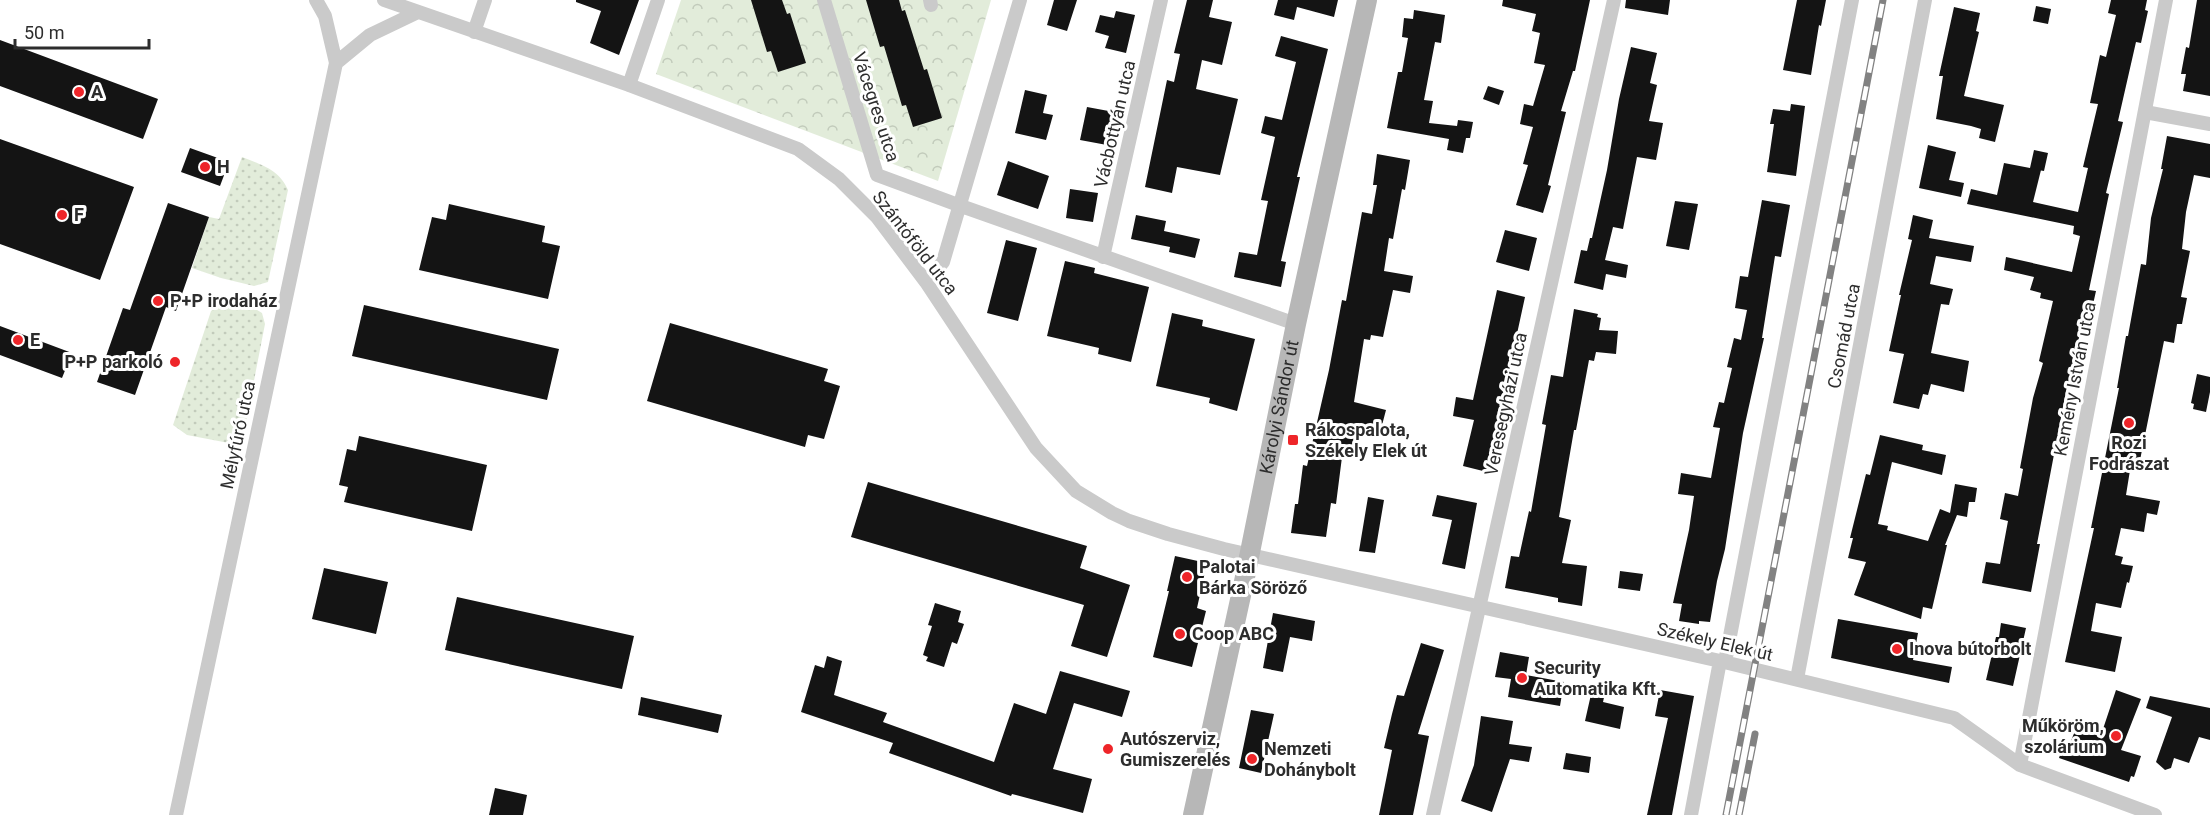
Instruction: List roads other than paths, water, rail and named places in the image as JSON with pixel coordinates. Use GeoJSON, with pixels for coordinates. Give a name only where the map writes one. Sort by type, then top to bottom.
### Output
{"type":"FeatureCollection","features":[{"type":"Feature","properties":{"kind":"street","name":"Mélyfúró utca"},"geometry":{"type":"LineString","coordinates":[[176,815],[336,63],[325,16],[316,0]]}},
{"type":"Feature","properties":{"kind":"street","name":"Szántóföld utca"},"geometry":{"type":"LineString","coordinates":[[384,0],[629,85],[798,148],[839,179],[877,217],[926,282],[1036,448],[1076,490],[1129,521],[1168,534],[1248,554]]}},
{"type":"Feature","properties":{"kind":"street"},"geometry":{"type":"LineString","coordinates":[[474,32],[485,0]]}},
{"type":"Feature","properties":{"kind":"street"},"geometry":{"type":"LineString","coordinates":[[629,85],[658,0]]}},
{"type":"Feature","properties":{"kind":"street","name":"Vácegres utca"},"geometry":{"type":"LineString","coordinates":[[824,0],[877,175],[961,206]]}},
{"type":"Feature","properties":{"kind":"street"},"geometry":{"type":"LineString","coordinates":[[926,282],[943,262],[1020,0]]}},
{"type":"Feature","properties":{"kind":"street"},"geometry":{"type":"LineString","coordinates":[[1146,0],[1161,2]]}},
{"type":"Feature","properties":{"kind":"street","name":"Károlyi Sándor út"},"geometry":{"type":"LineString","coordinates":[[1193,815],[1367,0]]}},
{"type":"Feature","properties":{"kind":"street","name":"Veresegyházi utca"},"geometry":{"type":"LineString","coordinates":[[1432,815],[1614,0]]}},
{"type":"Feature","properties":{"kind":"street"},"geometry":{"type":"LineString","coordinates":[[1691,815],[1852,0]]}},
{"type":"Feature","properties":{"kind":"street","name":"Csomád utca"},"geometry":{"type":"LineString","coordinates":[[1797,679],[1925,0]]}},
{"type":"Feature","properties":{"kind":"street","name":"Kemény István utca"},"geometry":{"type":"LineString","coordinates":[[2020,765],[2166,0]]}},
{"type":"Feature","properties":{"kind":"street","name":"Vácbottyán utca"},"geometry":{"type":"LineString","coordinates":[[1103,257],[1161,2]]}},
{"type":"Feature","properties":{"kind":"street"},"geometry":{"type":"LineString","coordinates":[[336,63],[370,35],[418,12]]}},
{"type":"Feature","properties":{"kind":"street"},"geometry":{"type":"LineString","coordinates":[[2145,112],[2210,124]]}},
{"type":"Feature","properties":{"kind":"street"},"geometry":{"type":"LineString","coordinates":[[961,206],[1296,324]]}},
{"type":"Feature","properties":{"kind":"street","name":"Székely Elek út"},"geometry":{"type":"LineString","coordinates":[[1248,554],[1479,608],[1723,661],[1954,718],[2020,765],[2155,815]]}},
{"type":"Feature","properties":{"kind":"railway"},"geometry":{"type":"LineString","coordinates":[[1726,815],[1883,0]]}},
{"type":"Feature","properties":{"kind":"railway"},"geometry":{"type":"LineString","coordinates":[[1739,815],[1755,734]]}},
{"type":"Feature","properties":{"kind":"place","name":"A"},"geometry":{"type":"Point","coordinates":[79,92]}},
{"type":"Feature","properties":{"kind":"place","name":"H"},"geometry":{"type":"Point","coordinates":[205,167]}},
{"type":"Feature","properties":{"kind":"place","name":"F"},"geometry":{"type":"Point","coordinates":[62,215]}},
{"type":"Feature","properties":{"kind":"place","name":"P+P irodaház"},"geometry":{"type":"Point","coordinates":[158,301]}},
{"type":"Feature","properties":{"kind":"place","name":"E"},"geometry":{"type":"Point","coordinates":[18,340]}},
{"type":"Feature","properties":{"kind":"place","name":"P+P parkoló"},"geometry":{"type":"Point","coordinates":[175,362]}},
{"type":"Feature","properties":{"kind":"place","name":"Rozi Fodrászat"},"geometry":{"type":"Point","coordinates":[2129,423]}},
{"type":"Feature","properties":{"kind":"place","name":"Rákospalota, Székely Elek út"},"geometry":{"type":"Point","coordinates":[1293,440]}},
{"type":"Feature","properties":{"kind":"place","name":"Palotai Bárka Söröző"},"geometry":{"type":"Point","coordinates":[1187,577]}},
{"type":"Feature","properties":{"kind":"place","name":"Coop ABC"},"geometry":{"type":"Point","coordinates":[1180,634]}},
{"type":"Feature","properties":{"kind":"place","name":"Inova bútorbolt"},"geometry":{"type":"Point","coordinates":[1897,649]}},
{"type":"Feature","properties":{"kind":"place","name":"Security Automatika Kft."},"geometry":{"type":"Point","coordinates":[1522,678]}},
{"type":"Feature","properties":{"kind":"place","name":"Műköröm, szolárium"},"geometry":{"type":"Point","coordinates":[2116,736]}},
{"type":"Feature","properties":{"kind":"place","name":"Autószerviz, Gumiszerelés"},"geometry":{"type":"Point","coordinates":[1108,749]}},
{"type":"Feature","properties":{"kind":"place","name":"Nemzeti Dohánybolt"},"geometry":{"type":"Point","coordinates":[1252,759]}}]}
